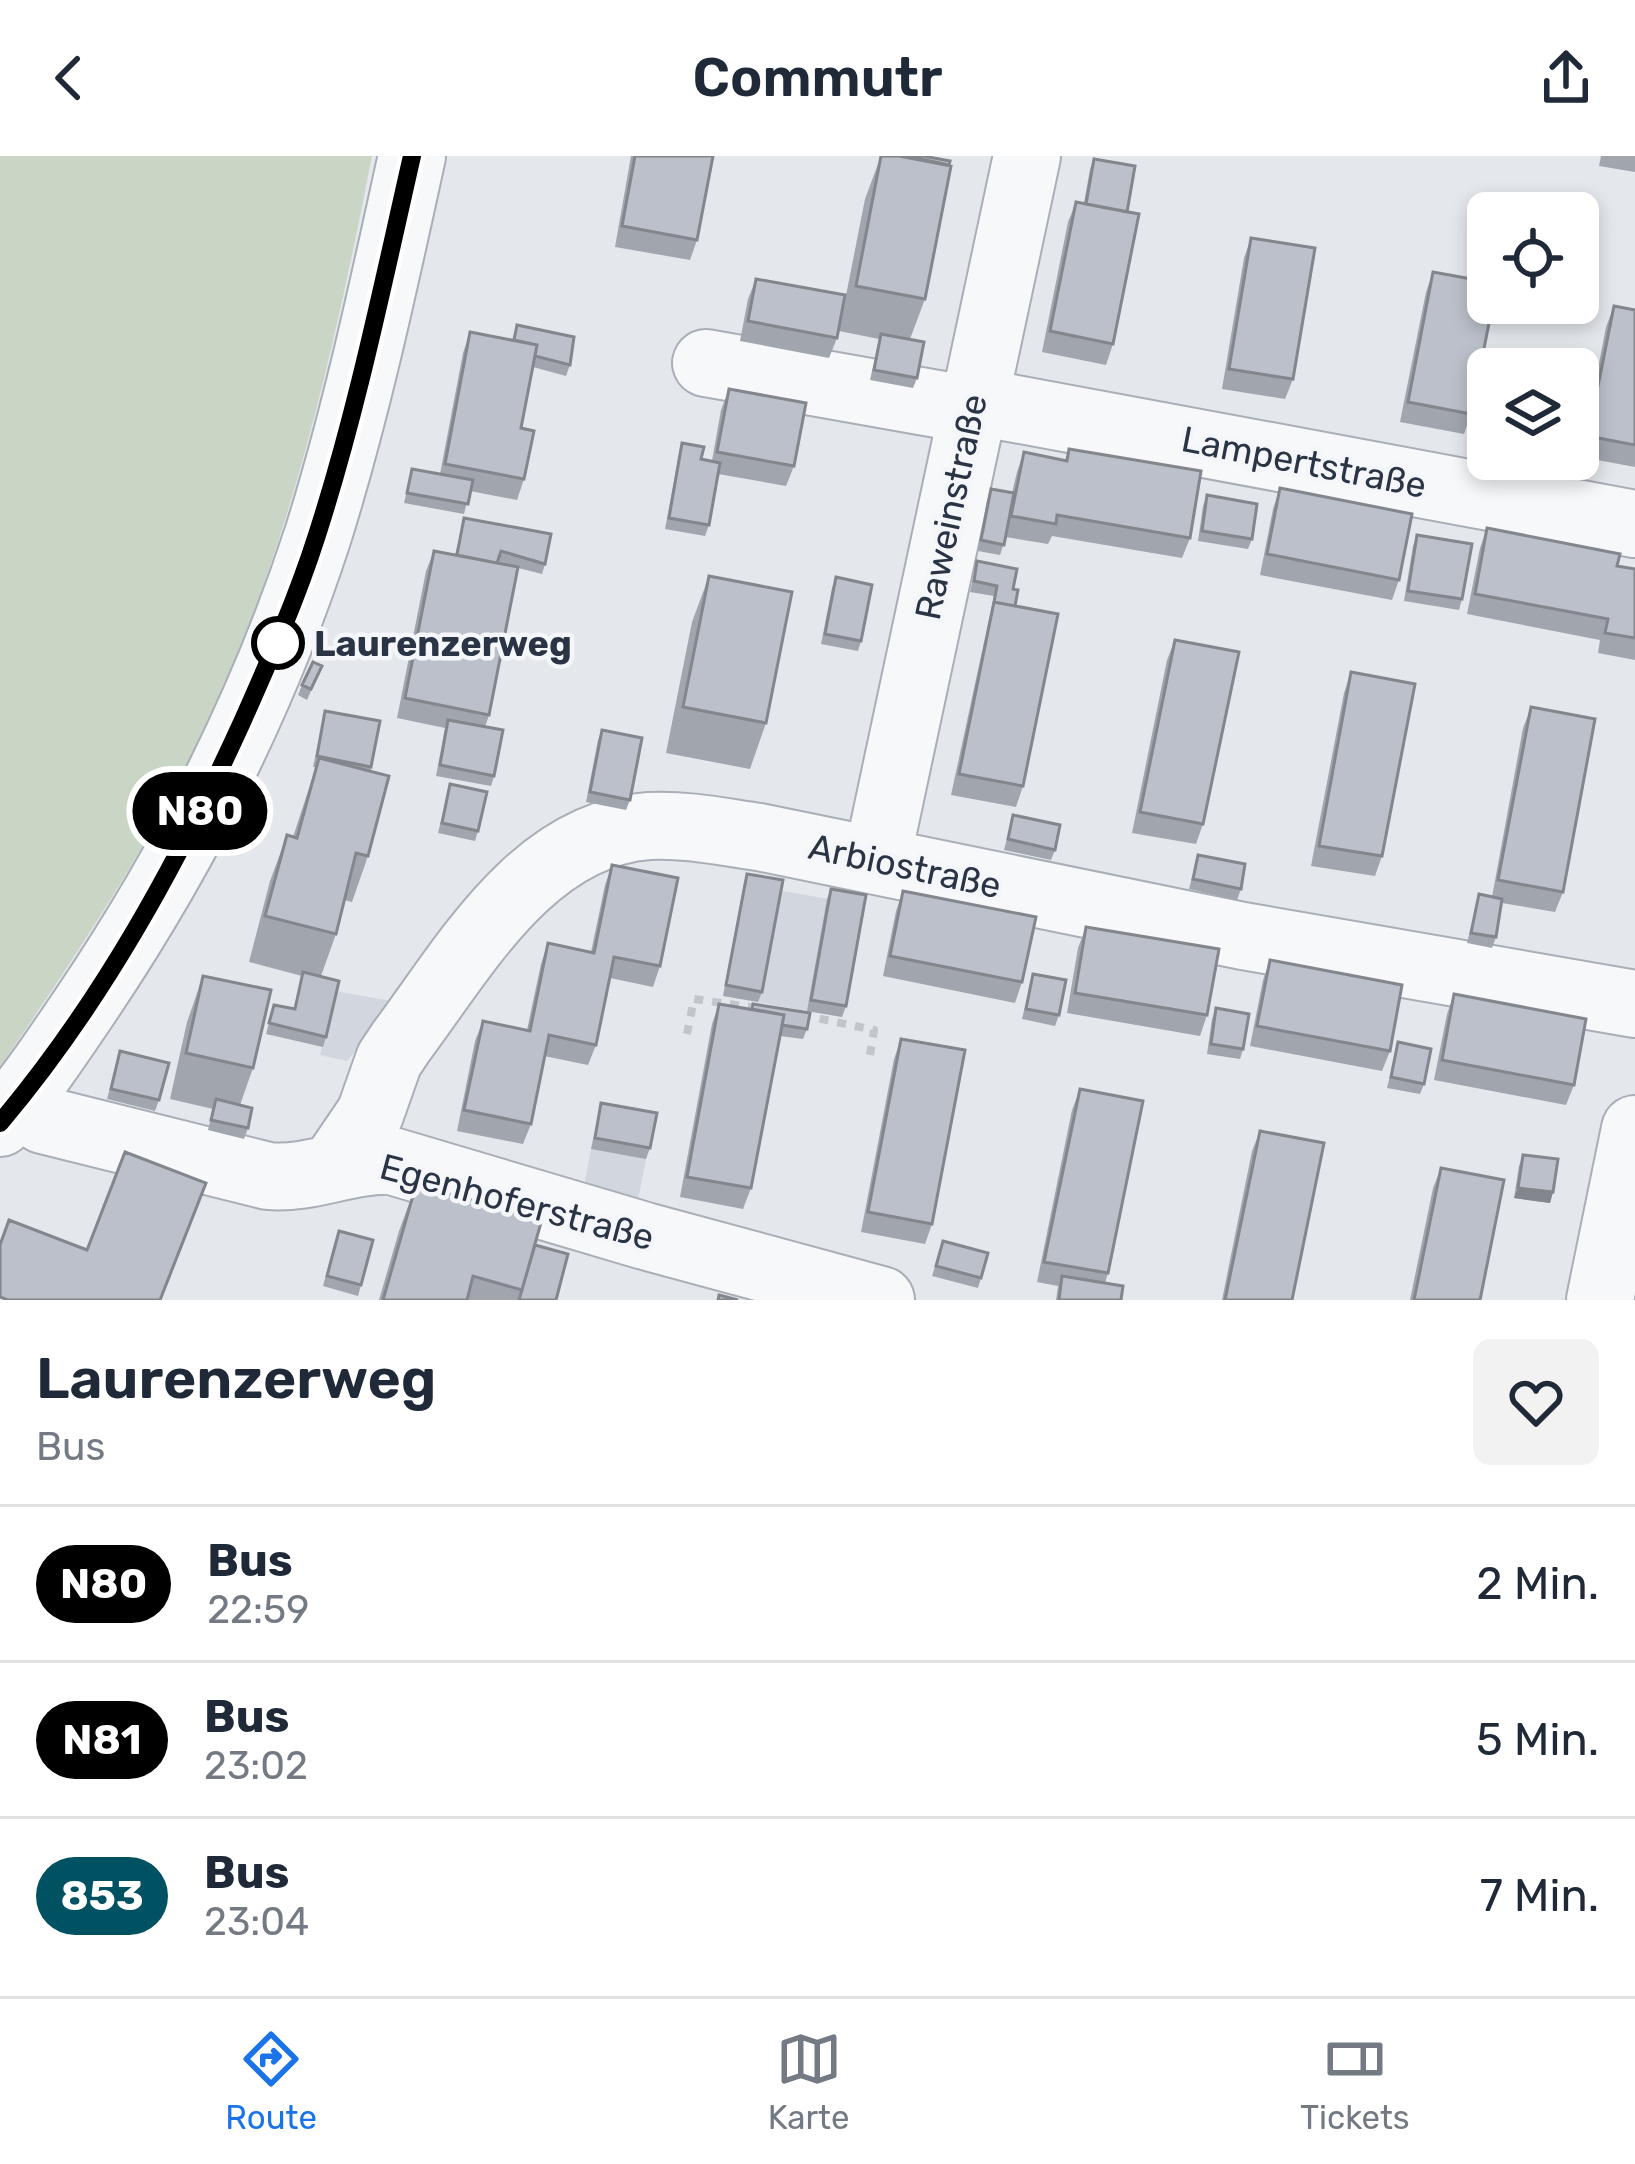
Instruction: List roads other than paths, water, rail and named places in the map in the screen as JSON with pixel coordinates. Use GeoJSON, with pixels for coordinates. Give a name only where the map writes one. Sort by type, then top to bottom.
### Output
{"type":"FeatureCollection","features":[{"type":"Feature","properties":{"kind":"street"},"geometry":{"type":"LineString","coordinates":[[9,1113],[167,879],[281,636],[318,533],[377,315],[412,156]]}},
{"type":"Feature","properties":{"kind":"street","name":"Raweinstraße"},"geometry":{"type":"LineString","coordinates":[[877,859],[1027,156]]}},
{"type":"Feature","properties":{"kind":"street","name":"Lampertstraße"},"geometry":{"type":"LineString","coordinates":[[706,363],[972,405],[1635,524]]}},
{"type":"Feature","properties":{"kind":"street","name":"Arbiostraße"},"geometry":{"type":"LineString","coordinates":[[334,1167],[370,1114],[388,1060],[517,892],[554,861],[598,840],[645,826],[687,826],[877,859],[1243,936],[1635,1004]]}},
{"type":"Feature","properties":{"kind":"street","name":"Egenhoferstraße"},"geometry":{"type":"LineString","coordinates":[[9,1113],[268,1176],[293,1178],[364,1160],[392,1161],[871,1299]]}},
{"type":"Feature","properties":{"kind":"street"},"geometry":{"type":"LineString","coordinates":[[1600,1300],[1635,1129]]}},
{"type":"Feature","properties":{"kind":"place","name":"Laurenzerweg"},"geometry":{"type":"Point","coordinates":[278,643]}}]}
